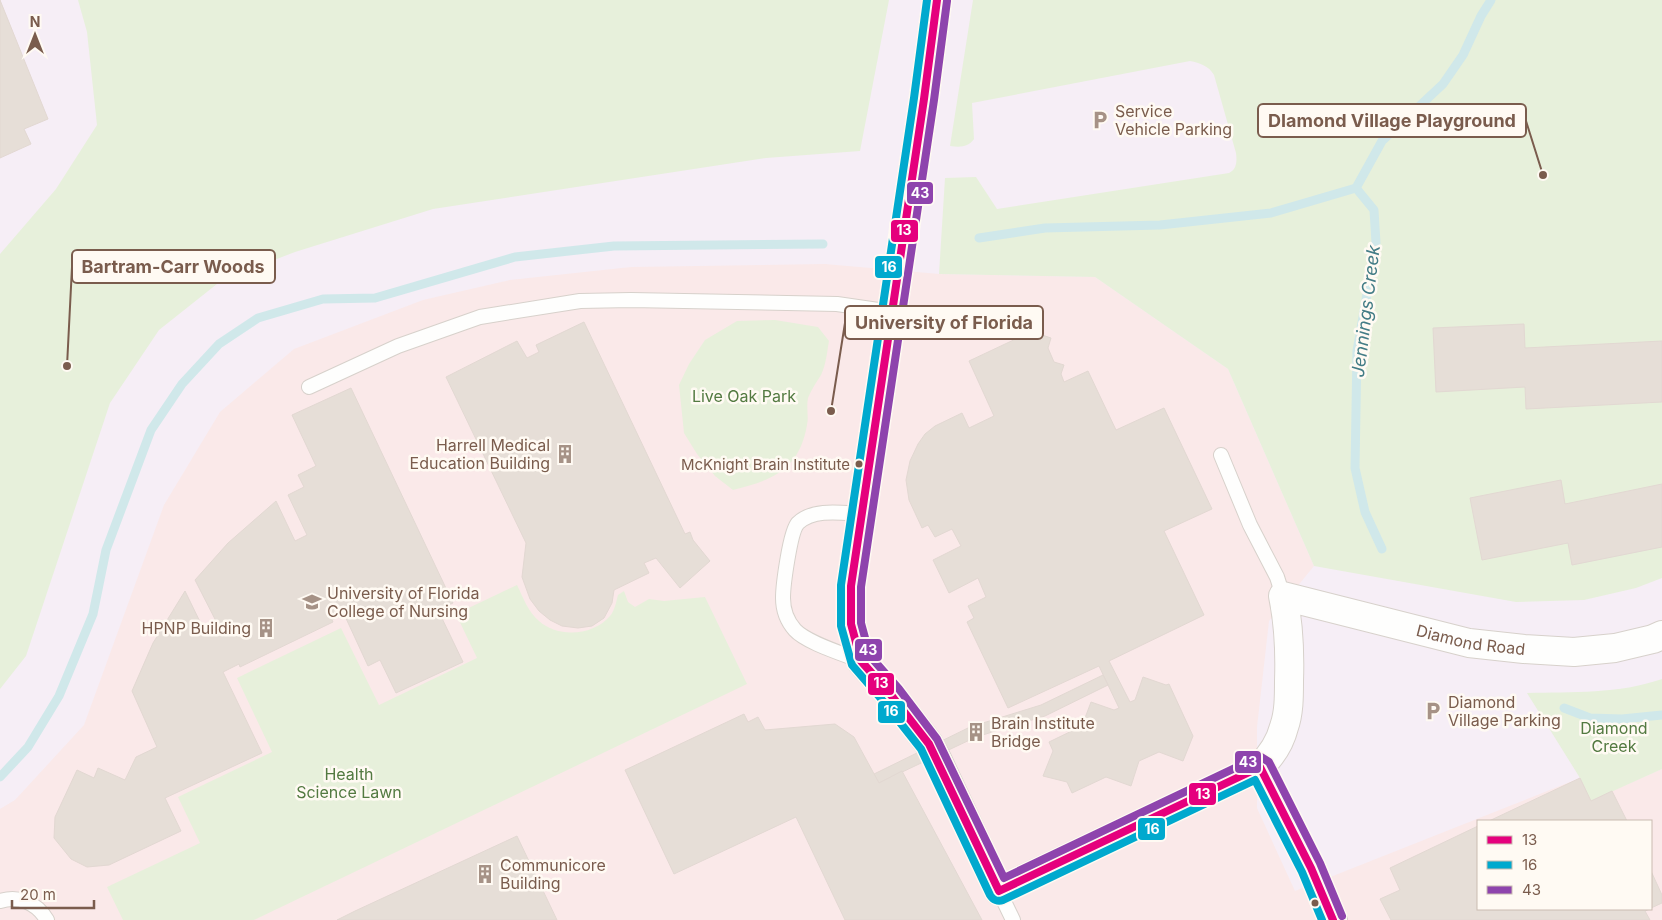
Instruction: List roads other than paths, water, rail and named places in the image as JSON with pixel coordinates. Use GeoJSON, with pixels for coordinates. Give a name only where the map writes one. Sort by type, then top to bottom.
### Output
{"type":"FeatureCollection","features":[{"type":"Feature","properties":{"kind":"street"},"geometry":{"type":"LineString","coordinates":[[937,0],[851,586],[851,624],[861,661],[891,695],[929,744],[999,891],[1260,767],[1270,757],[1284,728],[1289,703],[1290,639],[1283,596]]}},
{"type":"Feature","properties":{"kind":"street","name":"Diamond Road"},"geometry":{"type":"LineString","coordinates":[[1283,596],[1469,643],[1524,649],[1574,652],[1614,648],[1653,639],[1662,635]]}},
{"type":"Feature","properties":{"kind":"street"},"geometry":{"type":"LineString","coordinates":[[1260,767],[1311,868],[1333,920]]}},
{"type":"Feature","properties":{"kind":"lane"},"geometry":{"type":"LineString","coordinates":[[310,387],[398,346],[480,317],[580,301],[631,300],[837,304],[892,312]]}},
{"type":"Feature","properties":{"kind":"lane"},"geometry":{"type":"LineString","coordinates":[[1221,455],[1250,525],[1277,577],[1283,596]]}},
{"type":"Feature","properties":{"kind":"lane"},"geometry":{"type":"LineString","coordinates":[[861,661],[807,638],[795,630],[786,616],[783,598],[791,537],[797,524],[809,517],[827,513],[862,514]]}},
{"type":"Feature","properties":{"kind":"lane"},"geometry":{"type":"LineString","coordinates":[[999,891],[1013,920]]}},
{"type":"Feature","properties":{"kind":"lane"},"geometry":{"type":"LineString","coordinates":[[1,900],[15,899],[28,902],[39,908],[47,920]]}},
{"type":"Feature","properties":{"kind":"waterway","name":"Jennings Creek"},"geometry":{"type":"LineString","coordinates":[[1356,188],[1382,141],[1443,84],[1463,55],[1481,16],[1491,0]]}},
{"type":"Feature","properties":{"kind":"waterway","name":"Jennings Creek"},"geometry":{"type":"LineString","coordinates":[[1356,188],[1374,210],[1376,243],[1357,351],[1355,468],[1365,512],[1382,549]]}},
{"type":"Feature","properties":{"kind":"waterway"},"geometry":{"type":"LineString","coordinates":[[979,238],[1045,228],[1160,225],[1271,213],[1356,188]]}},
{"type":"Feature","properties":{"kind":"waterway"},"geometry":{"type":"LineString","coordinates":[[0,777],[28,747],[59,696],[93,614],[106,550],[151,430],[182,384],[219,344],[258,318],[323,299],[375,298],[515,257],[614,246],[823,244]]}},
{"type":"Feature","properties":{"kind":"waterway"},"geometry":{"type":"LineString","coordinates":[[1564,708],[1590,718],[1622,719],[1662,715]]}},
{"type":"Feature","properties":{"kind":"place","name":"Service Vehicle Parking"},"geometry":{"type":"Point","coordinates":[1100,120]}},
{"type":"Feature","properties":{"kind":"place","name":"DIamond Village Playground"},"geometry":{"type":"Point","coordinates":[1543,175]}},
{"type":"Feature","properties":{"kind":"place","name":"Bartram-Carr Woods"},"geometry":{"type":"Point","coordinates":[67,366]}},
{"type":"Feature","properties":{"kind":"place","name":"University of Florida"},"geometry":{"type":"Point","coordinates":[831,411]}},
{"type":"Feature","properties":{"kind":"place","name":"Harrell Medical Education Building"},"geometry":{"type":"Point","coordinates":[565,454]}},
{"type":"Feature","properties":{"kind":"place","name":"McKnight Brain Institute"},"geometry":{"type":"Point","coordinates":[859,464]}},
{"type":"Feature","properties":{"kind":"place","name":"University of Florida College of Nursing"},"geometry":{"type":"Point","coordinates":[312,602]}},
{"type":"Feature","properties":{"kind":"place","name":"HPNP Building"},"geometry":{"type":"Point","coordinates":[266,628]}},
{"type":"Feature","properties":{"kind":"place","name":"Diamond Village Parking"},"geometry":{"type":"Point","coordinates":[1433,711]}},
{"type":"Feature","properties":{"kind":"place","name":"Brain Institute Bridge"},"geometry":{"type":"Point","coordinates":[976,732]}},
{"type":"Feature","properties":{"kind":"place","name":"Communicore Building"},"geometry":{"type":"Point","coordinates":[485,874]}},
{"type":"Feature","properties":{"kind":"park label","name":"Live Oak Park"},"geometry":{"type":"Point","coordinates":[744,396]}},
{"type":"Feature","properties":{"kind":"park label","name":"Diamond Creek"},"geometry":{"type":"Point","coordinates":[1614,737]}},
{"type":"Feature","properties":{"kind":"park label","name":"Health Science Lawn"},"geometry":{"type":"Point","coordinates":[349,783]}}]}
